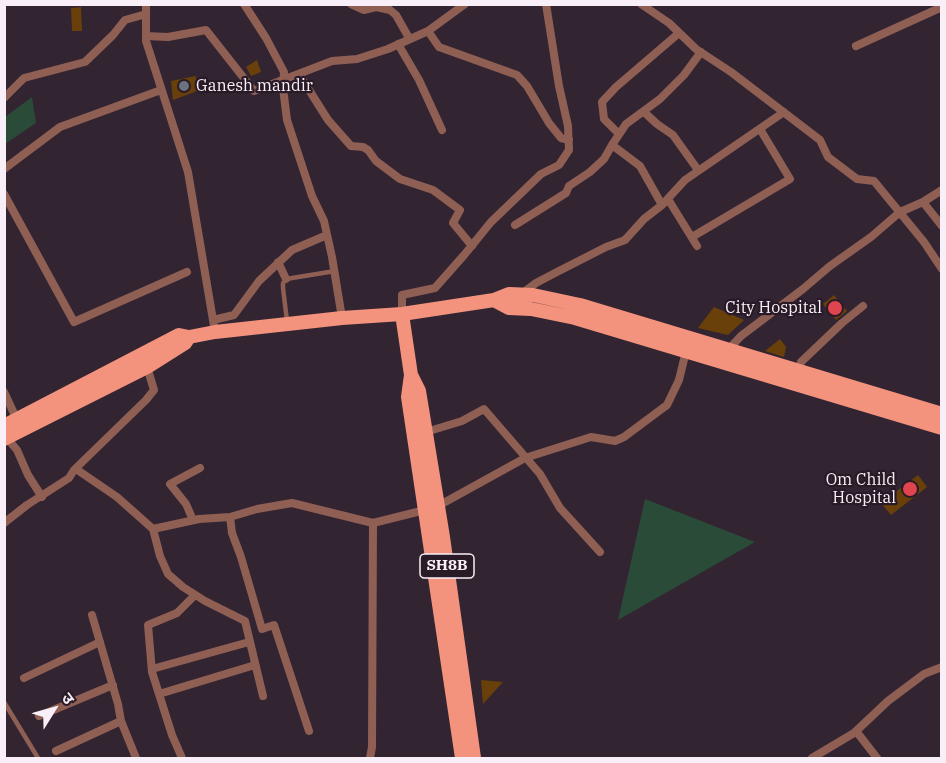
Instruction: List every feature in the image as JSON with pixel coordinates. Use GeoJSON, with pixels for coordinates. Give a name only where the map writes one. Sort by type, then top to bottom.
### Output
{"type":"FeatureCollection","features":[{"type":"Feature","properties":{"kind":"main road"},"geometry":{"type":"LineString","coordinates":[[11,431],[147,367],[185,343],[189,337],[214,326],[288,324],[402,314],[494,300],[509,294],[534,295],[580,305],[686,351],[725,356],[798,371],[942,414]]}},
{"type":"Feature","properties":{"kind":"main road"},"geometry":{"type":"LineString","coordinates":[[494,300],[509,308],[531,309],[649,333],[942,428]]}},
{"type":"Feature","properties":{"kind":"main road","name":"SH8B"},"geometry":{"type":"LineString","coordinates":[[402,314],[411,375],[408,397],[431,508],[474,759]]}},
{"type":"Feature","properties":{"kind":"main road"},"geometry":{"type":"LineString","coordinates":[[11,431],[179,335],[189,337]]}},
{"type":"Feature","properties":{"kind":"main road","name":"SH8B"},"geometry":{"type":"LineString","coordinates":[[411,375],[419,391],[426,432],[431,508],[462,759]]}},
{"type":"Feature","properties":{"kind":"street"},"geometry":{"type":"LineString","coordinates":[[146,4],[146,36],[188,172],[214,326],[234,315],[259,281],[292,250],[327,235]]}},
{"type":"Feature","properties":{"kind":"street"},"geometry":{"type":"LineString","coordinates":[[244,4],[284,72],[286,120],[327,235],[342,318]]}},
{"type":"Feature","properties":{"kind":"street"},"geometry":{"type":"LineString","coordinates":[[351,4],[364,10],[376,7],[390,10],[396,15],[409,38]]}},
{"type":"Feature","properties":{"kind":"street"},"geometry":{"type":"LineString","coordinates":[[146,36],[168,37],[206,30],[254,91],[332,61],[357,59],[398,44],[428,31],[465,4]]}},
{"type":"Feature","properties":{"kind":"street"},"geometry":{"type":"LineString","coordinates":[[402,314],[402,295],[435,288],[514,198],[541,174],[560,165],[569,150],[568,126],[546,4]]}},
{"type":"Feature","properties":{"kind":"street"},"geometry":{"type":"LineString","coordinates":[[641,4],[701,52],[820,140],[828,158],[857,179],[874,181],[942,269]]}},
{"type":"Feature","properties":{"kind":"street"},"geometry":{"type":"LineString","coordinates":[[856,46],[942,7]]}},
{"type":"Feature","properties":{"kind":"street"},"geometry":{"type":"LineString","coordinates":[[4,98],[24,78],[85,62],[125,20],[146,14]]}},
{"type":"Feature","properties":{"kind":"street"},"geometry":{"type":"LineString","coordinates":[[428,31],[439,47],[517,75],[527,86],[549,123],[561,138],[569,140]]}},
{"type":"Feature","properties":{"kind":"street"},"geometry":{"type":"LineString","coordinates":[[619,134],[604,119],[602,102],[616,87],[679,33]]}},
{"type":"Feature","properties":{"kind":"street"},"geometry":{"type":"LineString","coordinates":[[398,44],[419,80],[442,130]]}},
{"type":"Feature","properties":{"kind":"street"},"geometry":{"type":"LineString","coordinates":[[515,225],[566,194],[569,186],[604,159],[626,124],[660,99],[684,75],[701,52]]}},
{"type":"Feature","properties":{"kind":"street"},"geometry":{"type":"LineString","coordinates":[[299,74],[328,120],[351,146],[369,150],[376,161],[399,179],[433,190],[460,210],[453,223],[472,246]]}},
{"type":"Feature","properties":{"kind":"street"},"geometry":{"type":"LineString","coordinates":[[4,169],[60,127],[161,90]]}},
{"type":"Feature","properties":{"kind":"street"},"geometry":{"type":"LineString","coordinates":[[644,112],[673,135],[698,171]]}},
{"type":"Feature","properties":{"kind":"street"},"geometry":{"type":"LineString","coordinates":[[520,295],[545,278],[606,247],[625,240],[685,180],[784,112]]}},
{"type":"Feature","properties":{"kind":"street"},"geometry":{"type":"LineString","coordinates":[[692,237],[789,179],[760,129]]}},
{"type":"Feature","properties":{"kind":"street"},"geometry":{"type":"LineString","coordinates":[[612,145],[640,166],[697,246]]}},
{"type":"Feature","properties":{"kind":"street"},"geometry":{"type":"LineString","coordinates":[[725,356],[741,336],[871,237],[900,212],[942,190]]}},
{"type":"Feature","properties":{"kind":"street"},"geometry":{"type":"LineString","coordinates":[[4,194],[74,322],[186,272]]}},
{"type":"Feature","properties":{"kind":"street"},"geometry":{"type":"LineString","coordinates":[[922,202],[942,225]]}},
{"type":"Feature","properties":{"kind":"street"},"geometry":{"type":"LineString","coordinates":[[278,262],[286,279]]}},
{"type":"Feature","properties":{"kind":"street"},"geometry":{"type":"LineString","coordinates":[[798,371],[801,363],[863,306]]}},
{"type":"Feature","properties":{"kind":"street"},"geometry":{"type":"LineString","coordinates":[[153,530],[193,520],[230,517],[292,502],[373,523],[431,508],[466,492],[525,458],[591,437],[615,441],[624,437],[667,405],[679,380],[686,351]]}},
{"type":"Feature","properties":{"kind":"street"},"geometry":{"type":"LineString","coordinates":[[4,523],[69,478],[154,390],[147,367]]}},
{"type":"Feature","properties":{"kind":"street"},"geometry":{"type":"LineString","coordinates":[[4,392],[17,450],[28,475],[42,497]]}},
{"type":"Feature","properties":{"kind":"street"},"geometry":{"type":"LineString","coordinates":[[426,432],[462,421],[484,409],[540,474],[560,508],[600,552]]}},
{"type":"Feature","properties":{"kind":"street"},"geometry":{"type":"LineString","coordinates":[[193,520],[186,504],[170,484],[200,468]]}},
{"type":"Feature","properties":{"kind":"street"},"geometry":{"type":"LineString","coordinates":[[76,469],[117,497],[153,530],[168,574],[195,595],[245,621],[263,696]]}},
{"type":"Feature","properties":{"kind":"street"},"geometry":{"type":"LineString","coordinates":[[230,517],[232,533],[262,629],[274,625],[309,731]]}},
{"type":"Feature","properties":{"kind":"street"},"geometry":{"type":"LineString","coordinates":[[370,759],[372,747],[373,523]]}},
{"type":"Feature","properties":{"kind":"street"},"geometry":{"type":"LineString","coordinates":[[182,759],[172,735],[152,669],[148,625],[177,613],[195,595]]}},
{"type":"Feature","properties":{"kind":"street"},"geometry":{"type":"LineString","coordinates":[[92,615],[121,721],[136,759]]}},
{"type":"Feature","properties":{"kind":"street"},"geometry":{"type":"LineString","coordinates":[[24,678],[100,642]]}},
{"type":"Feature","properties":{"kind":"street"},"geometry":{"type":"LineString","coordinates":[[152,669],[249,642]]}},
{"type":"Feature","properties":{"kind":"street"},"geometry":{"type":"LineString","coordinates":[[159,694],[255,665]]}},
{"type":"Feature","properties":{"kind":"street"},"geometry":{"type":"LineString","coordinates":[[812,759],[856,731],[924,674],[942,667]]}},
{"type":"Feature","properties":{"kind":"street"},"geometry":{"type":"LineString","coordinates":[[39,716],[113,685]]}},
{"type":"Feature","properties":{"kind":"street"},"geometry":{"type":"LineString","coordinates":[[56,751],[121,721]]}},
{"type":"Feature","properties":{"kind":"street"},"geometry":{"type":"LineString","coordinates":[[856,731],[877,759]]}},
{"type":"Feature","properties":{"kind":"lane"},"geometry":{"type":"LineString","coordinates":[[288,324],[283,288],[286,279],[335,271]]}},
{"type":"Feature","properties":{"kind":"lane"},"geometry":{"type":"LineString","coordinates":[[4,702],[38,759]]}},
{"type":"Feature","properties":{"kind":"green space"},"geometry":{"type":"Polygon","coordinates":[[[32,97],[36,123],[5,144],[5,117],[32,97]]]}},
{"type":"Feature","properties":{"kind":"green space"},"geometry":{"type":"Polygon","coordinates":[[[645,499],[755,542],[618,620],[645,499]]]}},
{"type":"Feature","properties":{"kind":"building"},"geometry":{"type":"Polygon","coordinates":[[[81,7],[82,31],[72,31],[71,8],[81,7]]]}},
{"type":"Feature","properties":{"kind":"building"},"geometry":{"type":"Polygon","coordinates":[[[257,60],[261,72],[251,76],[246,67],[257,60]]]}},
{"type":"Feature","properties":{"kind":"building","name":"Ganesh mandir"},"geometry":{"type":"Polygon","coordinates":[[[196,76],[197,91],[173,100],[171,81],[196,76]]]}},
{"type":"Feature","properties":{"kind":"building"},"geometry":{"type":"Polygon","coordinates":[[[834,295],[847,311],[836,320],[823,304],[834,295]]]}},
{"type":"Feature","properties":{"kind":"building"},"geometry":{"type":"Polygon","coordinates":[[[714,307],[744,320],[728,335],[698,328],[714,307]]]}},
{"type":"Feature","properties":{"kind":"building"},"geometry":{"type":"Polygon","coordinates":[[[780,339],[786,347],[784,357],[765,351],[780,339]]]}},
{"type":"Feature","properties":{"kind":"building"},"geometry":{"type":"Polygon","coordinates":[[[918,475],[927,487],[891,515],[881,503],[918,475]]]}},
{"type":"Feature","properties":{"kind":"building"},"geometry":{"type":"Polygon","coordinates":[[[481,680],[503,682],[483,704],[481,680]]]}},
{"type":"Feature","properties":{"kind":"place","name":"Ganesh mandir"},"geometry":{"type":"Point","coordinates":[184,86]}},
{"type":"Feature","properties":{"kind":"place","name":"City Hospital"},"geometry":{"type":"Point","coordinates":[835,308]}},
{"type":"Feature","properties":{"kind":"place","name":"Om Child Hospital"},"geometry":{"type":"Point","coordinates":[910,489]}}]}
